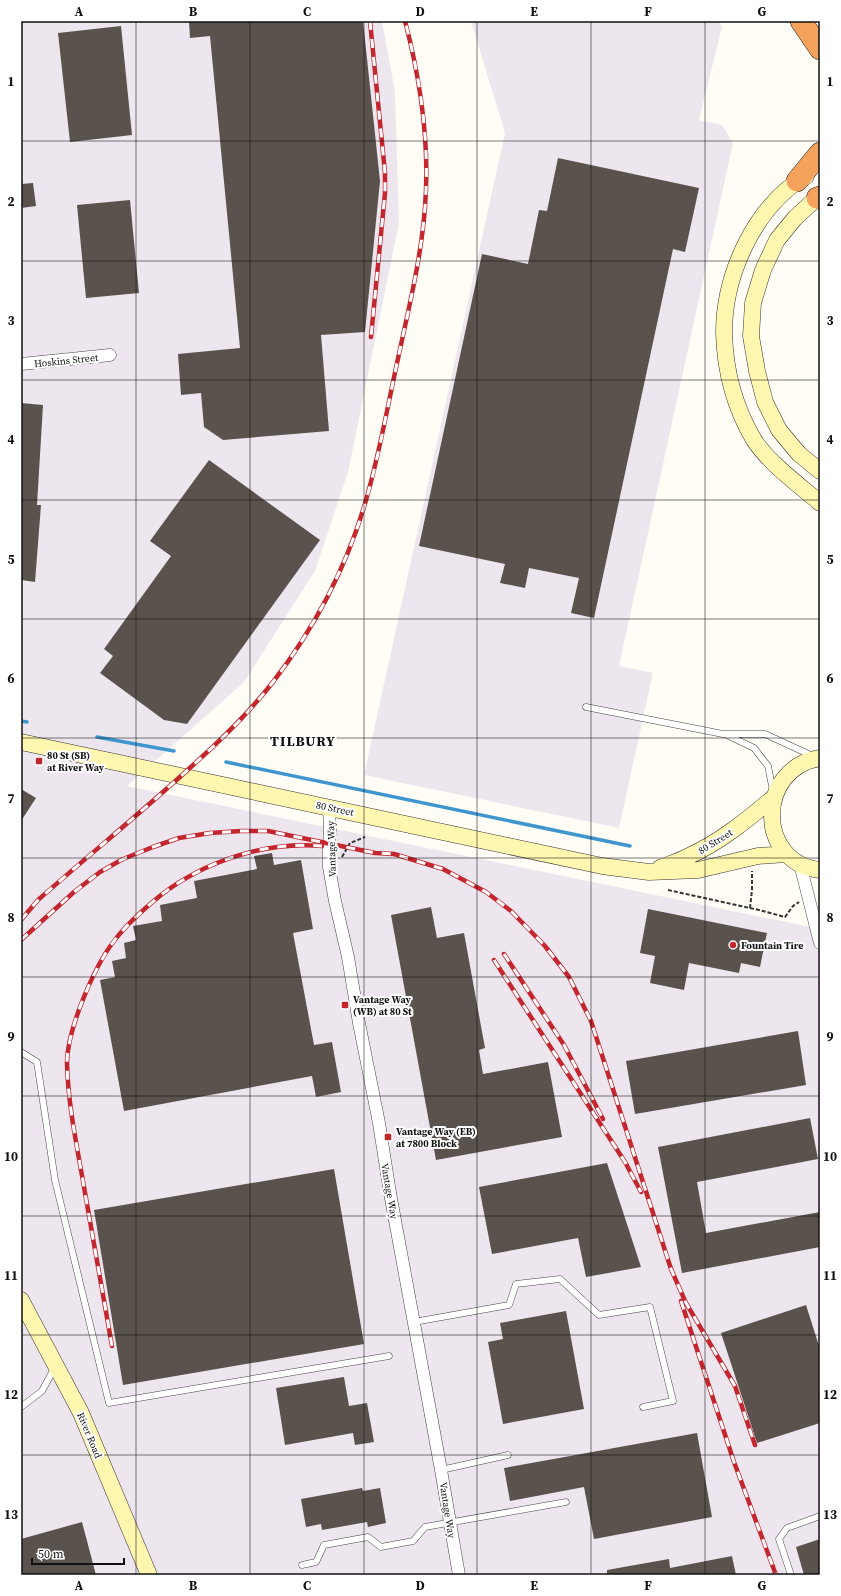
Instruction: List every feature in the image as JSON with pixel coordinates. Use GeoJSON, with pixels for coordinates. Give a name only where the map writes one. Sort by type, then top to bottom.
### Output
{"type":"FeatureCollection","features":[{"type":"Feature","properties":{"kind":"highway"},"geometry":{"type":"LineString","coordinates":[[797,181],[820,153]]}},
{"type":"Feature","properties":{"kind":"street"},"geometry":{"type":"LineString","coordinates":[[820,168],[797,181],[773,202],[753,229],[738,262],[728,297],[724,333],[730,379],[740,412],[755,441],[780,469],[820,502]]}},
{"type":"Feature","properties":{"kind":"street"},"geometry":{"type":"LineString","coordinates":[[819,197],[795,218],[777,240],[763,270],[753,303],[751,336],[756,371],[765,402],[776,425],[799,454],[820,471]]}},
{"type":"Feature","properties":{"kind":"street","name":"Hoskins Street"},"geometry":{"type":"LineString","coordinates":[[21,364],[110,355]]}},
{"type":"Feature","properties":{"kind":"street","name":"80 Street"},"geometry":{"type":"LineString","coordinates":[[21,742],[602,866],[649,872],[698,870],[758,856],[786,854]]}},
{"type":"Feature","properties":{"kind":"street"},"geometry":{"type":"LineString","coordinates":[[819,758],[812,759],[799,765],[778,785],[771,813],[772,827],[777,840],[786,854],[800,864],[814,870],[820,870]]}},
{"type":"Feature","properties":{"kind":"street","name":"80 Street"},"geometry":{"type":"LineString","coordinates":[[649,872],[689,856],[715,842],[745,822],[774,797]]}},
{"type":"Feature","properties":{"kind":"street","name":"Vantage Way"},"geometry":{"type":"LineString","coordinates":[[329,807],[330,874],[348,957],[459,1575]]}},
{"type":"Feature","properties":{"kind":"street"},"geometry":{"type":"LineString","coordinates":[[800,864],[820,943]]}},
{"type":"Feature","properties":{"kind":"street","name":"River Road"},"geometry":{"type":"LineString","coordinates":[[21,1300],[81,1413],[149,1575]]}},
{"type":"Feature","properties":{"kind":"lane"},"geometry":{"type":"LineString","coordinates":[[586,707],[723,734],[765,734],[819,758]]}},
{"type":"Feature","properties":{"kind":"lane"},"geometry":{"type":"LineString","coordinates":[[723,734],[754,748],[768,766],[774,797]]}},
{"type":"Feature","properties":{"kind":"lane"},"geometry":{"type":"LineString","coordinates":[[21,1052],[37,1062],[55,1180],[109,1403],[389,1356]]}},
{"type":"Feature","properties":{"kind":"lane"},"geometry":{"type":"LineString","coordinates":[[414,1322],[509,1305],[516,1284],[560,1279],[599,1315],[650,1307],[673,1401],[643,1407]]}},
{"type":"Feature","properties":{"kind":"lane"},"geometry":{"type":"LineString","coordinates":[[21,1407],[42,1391],[56,1366]]}},
{"type":"Feature","properties":{"kind":"lane"},"geometry":{"type":"LineString","coordinates":[[441,1470],[508,1455]]}},
{"type":"Feature","properties":{"kind":"lane"},"geometry":{"type":"LineString","coordinates":[[302,1565],[316,1562],[324,1545],[368,1537],[381,1547],[413,1541],[425,1527],[566,1502]]}},
{"type":"Feature","properties":{"kind":"lane"},"geometry":{"type":"LineString","coordinates":[[792,1575],[779,1539],[787,1528],[820,1516]]}},
{"type":"Feature","properties":{"kind":"path"},"geometry":{"type":"LineString","coordinates":[[342,857],[350,844],[365,837]]}},
{"type":"Feature","properties":{"kind":"path"},"geometry":{"type":"LineString","coordinates":[[750,908],[752,868]]}},
{"type":"Feature","properties":{"kind":"path"},"geometry":{"type":"LineString","coordinates":[[668,890],[785,917],[793,906],[802,901]]}},
{"type":"Feature","properties":{"kind":"shaded area"},"geometry":{"type":"Polygon","coordinates":[[[21,21],[382,21],[395,92],[399,223],[348,472],[315,571],[244,682],[127,786],[820,929],[820,1575],[21,1575],[21,21]]]}},
{"type":"Feature","properties":{"kind":"shaded area"},"geometry":{"type":"Polygon","coordinates":[[[471,21],[718,21],[722,27],[699,120],[722,125],[733,143],[619,666],[653,673],[619,828],[364,775],[505,133],[471,21]]]}},
{"type":"Feature","properties":{"kind":"building"},"geometry":{"type":"Polygon","coordinates":[[[189,21],[363,21],[380,181],[365,332],[321,335],[329,431],[223,440],[204,427],[201,393],[181,395],[178,354],[240,348],[210,36],[190,38],[189,21]]]}},
{"type":"Feature","properties":{"kind":"building"},"geometry":{"type":"Polygon","coordinates":[[[121,26],[132,135],[70,142],[58,33],[121,26]]]}},
{"type":"Feature","properties":{"kind":"building"},"geometry":{"type":"Polygon","coordinates":[[[558,158],[699,188],[685,252],[673,249],[594,618],[571,613],[579,578],[529,568],[525,588],[500,583],[505,564],[419,546],[482,254],[528,264],[539,210],[547,211],[558,158]]]}},
{"type":"Feature","properties":{"kind":"building"},"geometry":{"type":"Polygon","coordinates":[[[33,183],[36,206],[21,208],[21,184],[33,183]]]}},
{"type":"Feature","properties":{"kind":"building"},"geometry":{"type":"Polygon","coordinates":[[[130,200],[139,293],[86,298],[77,205],[130,200]]]}},
{"type":"Feature","properties":{"kind":"building"},"geometry":{"type":"Polygon","coordinates":[[[21,403],[43,405],[37,505],[41,505],[35,582],[21,580],[21,403]]]}},
{"type":"Feature","properties":{"kind":"building"},"geometry":{"type":"Polygon","coordinates":[[[209,460],[320,540],[187,724],[164,720],[100,673],[113,656],[104,649],[171,556],[150,541],[209,460]]]}},
{"type":"Feature","properties":{"kind":"building"},"geometry":{"type":"Polygon","coordinates":[[[21,789],[36,798],[21,821],[21,789]]]}},
{"type":"Feature","properties":{"kind":"building"},"geometry":{"type":"Polygon","coordinates":[[[272,853],[274,865],[301,860],[313,929],[293,933],[314,1045],[332,1042],[341,1092],[316,1097],[312,1076],[124,1111],[100,980],[115,977],[112,961],[126,958],[124,943],[136,940],[133,926],[162,921],[160,905],[197,898],[194,881],[257,869],[254,856],[272,853]]]}},
{"type":"Feature","properties":{"kind":"building"},"geometry":{"type":"Polygon","coordinates":[[[431,907],[437,938],[464,933],[485,1048],[479,1050],[483,1074],[548,1062],[562,1137],[436,1160],[391,915],[431,907]]]}},
{"type":"Feature","properties":{"kind":"building"},"geometry":{"type":"Polygon","coordinates":[[[648,909],[767,933],[760,967],[741,963],[739,973],[689,963],[684,990],[650,983],[655,956],[640,953],[648,909]]]}},
{"type":"Feature","properties":{"kind":"building"},"geometry":{"type":"Polygon","coordinates":[[[798,1031],[806,1085],[635,1114],[626,1061],[798,1031]]]}},
{"type":"Feature","properties":{"kind":"building"},"geometry":{"type":"Polygon","coordinates":[[[810,1118],[818,1159],[697,1182],[706,1233],[820,1212],[820,1247],[682,1273],[658,1147],[810,1118]]]}},
{"type":"Feature","properties":{"kind":"building"},"geometry":{"type":"Polygon","coordinates":[[[607,1163],[641,1267],[586,1277],[578,1238],[492,1254],[479,1187],[607,1163]]]}},
{"type":"Feature","properties":{"kind":"building"},"geometry":{"type":"Polygon","coordinates":[[[334,1169],[364,1344],[123,1385],[94,1210],[334,1169]]]}},
{"type":"Feature","properties":{"kind":"building"},"geometry":{"type":"Polygon","coordinates":[[[806,1305],[820,1349],[820,1423],[757,1443],[721,1333],[806,1305]]]}},
{"type":"Feature","properties":{"kind":"building"},"geometry":{"type":"Polygon","coordinates":[[[566,1311],[584,1409],[503,1424],[488,1342],[503,1339],[500,1323],[566,1311]]]}},
{"type":"Feature","properties":{"kind":"building"},"geometry":{"type":"Polygon","coordinates":[[[344,1377],[349,1406],[367,1403],[374,1442],[355,1445],[353,1433],[285,1445],[276,1388],[344,1377]]]}},
{"type":"Feature","properties":{"kind":"building"},"geometry":{"type":"Polygon","coordinates":[[[697,1433],[712,1517],[594,1539],[584,1487],[510,1501],[504,1468],[697,1433]]]}},
{"type":"Feature","properties":{"kind":"building"},"geometry":{"type":"Polygon","coordinates":[[[362,1488],[363,1491],[380,1488],[386,1523],[368,1527],[367,1522],[322,1530],[321,1524],[306,1527],[301,1499],[362,1488]]]}},
{"type":"Feature","properties":{"kind":"building"},"geometry":{"type":"Polygon","coordinates":[[[82,1522],[96,1575],[21,1575],[21,1539],[82,1522]]]}},
{"type":"Feature","properties":{"kind":"building"},"geometry":{"type":"Polygon","coordinates":[[[820,1539],[820,1575],[804,1575],[796,1547],[820,1539]]]}},
{"type":"Feature","properties":{"kind":"building"},"geometry":{"type":"Polygon","coordinates":[[[732,1556],[736,1575],[607,1575],[607,1570],[669,1559],[670,1568],[732,1556]]]}},
{"type":"Feature","properties":{"kind":"waterway"},"geometry":{"type":"LineString","coordinates":[[21,721],[27,722]]}},
{"type":"Feature","properties":{"kind":"waterway"},"geometry":{"type":"LineString","coordinates":[[97,737],[174,751]]}},
{"type":"Feature","properties":{"kind":"waterway"},"geometry":{"type":"LineString","coordinates":[[226,762],[630,846]]}},
{"type":"Feature","properties":{"kind":"railway"},"geometry":{"type":"LineString","coordinates":[[370,21],[385,173],[385,193],[371,337]]}},
{"type":"Feature","properties":{"kind":"railway"},"geometry":{"type":"LineString","coordinates":[[21,920],[38,900],[135,817],[203,756],[254,705],[288,662],[301,642],[326,599],[347,554],[364,507],[378,455],[413,288],[423,227],[426,183],[423,113],[416,67],[405,21]]}},
{"type":"Feature","properties":{"kind":"railway"},"geometry":{"type":"LineString","coordinates":[[21,940],[74,892],[100,872],[123,859],[153,847],[179,838],[210,833],[268,831],[375,853],[394,854],[443,869],[486,892],[511,911],[545,946],[569,977],[591,1021],[671,1269],[686,1303],[735,1386],[755,1445]]}},
{"type":"Feature","properties":{"kind":"railway"},"geometry":{"type":"LineString","coordinates":[[112,1346],[73,1125],[67,1063],[68,1049],[72,1034],[90,982],[106,952],[119,935],[149,905],[178,883],[217,863],[258,850],[301,845],[322,846]]}},
{"type":"Feature","properties":{"kind":"railway"},"geometry":{"type":"LineString","coordinates":[[504,954],[564,1045],[603,1119]]}},
{"type":"Feature","properties":{"kind":"railway"},"geometry":{"type":"LineString","coordinates":[[494,960],[625,1162],[641,1192]]}},
{"type":"Feature","properties":{"kind":"railway"},"geometry":{"type":"LineString","coordinates":[[681,1301],[734,1462],[776,1575]]}},
{"type":"Feature","properties":{"kind":"place","name":"80 St (SB) at River Way"},"geometry":{"type":"Point","coordinates":[39,761]}},
{"type":"Feature","properties":{"kind":"place","name":"Fountain Tire"},"geometry":{"type":"Point","coordinates":[733,945]}},
{"type":"Feature","properties":{"kind":"place","name":"Vantage Way (WB) at 80 St"},"geometry":{"type":"Point","coordinates":[345,1005]}},
{"type":"Feature","properties":{"kind":"place","name":"Vantage Way (EB) at 7800 Block"},"geometry":{"type":"Point","coordinates":[388,1137]}},
{"type":"Feature","properties":{"kind":"district","name":"TILBURY"},"geometry":{"type":"Point","coordinates":[303,741]}}]}
